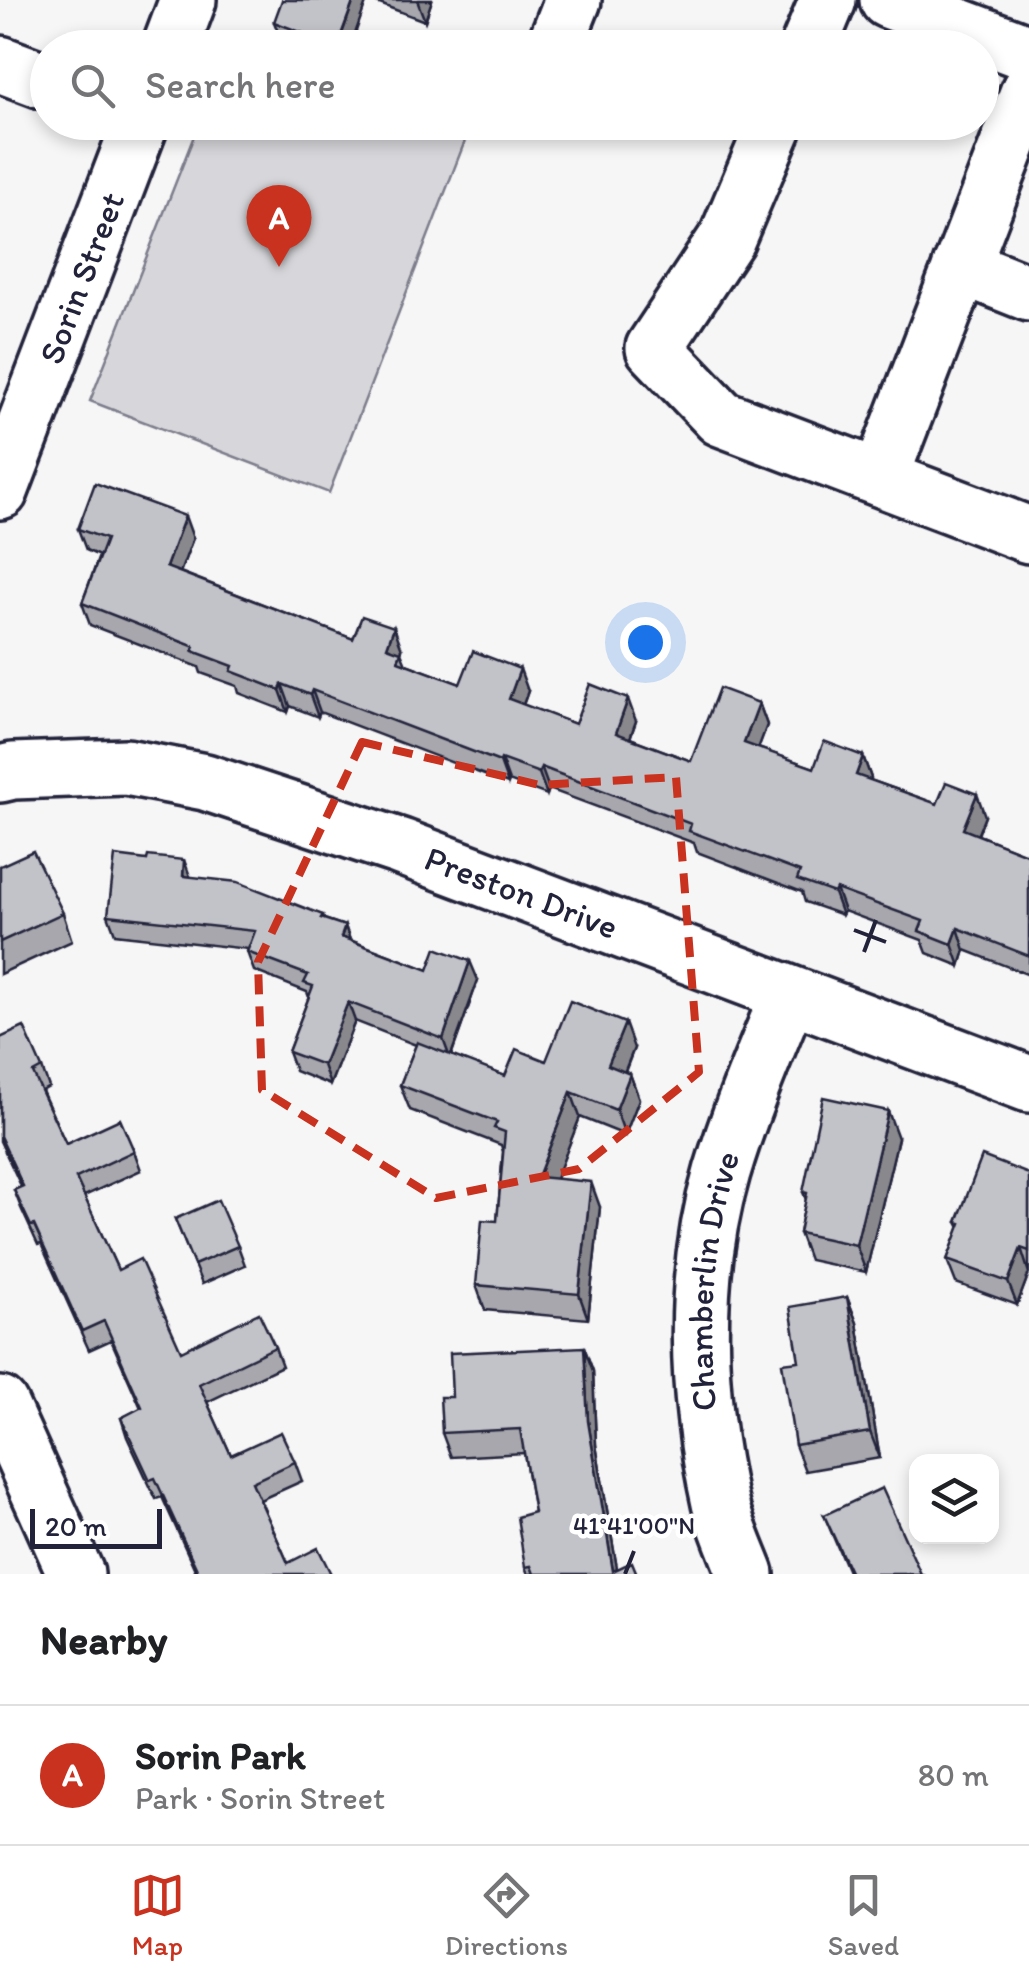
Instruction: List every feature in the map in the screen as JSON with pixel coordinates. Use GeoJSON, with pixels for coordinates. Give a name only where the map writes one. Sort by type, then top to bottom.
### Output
{"type":"FeatureCollection","features":[{"type":"Feature","properties":{"kind":"street"},"geometry":{"type":"LineString","coordinates":[[177,30],[188,0]]}},
{"type":"Feature","properties":{"kind":"street"},"geometry":{"type":"LineString","coordinates":[[561,30],[573,0]]}},
{"type":"Feature","properties":{"kind":"street"},"geometry":{"type":"LineString","coordinates":[[816,30],[828,0]]}},
{"type":"Feature","properties":{"kind":"street"},"geometry":{"type":"LineString","coordinates":[[888,0],[968,30]]}},
{"type":"Feature","properties":{"kind":"street"},"geometry":{"type":"LineString","coordinates":[[999,42],[1029,53]]}},
{"type":"Feature","properties":{"kind":"street"},"geometry":{"type":"LineString","coordinates":[[0,64],[30,75]]}},
{"type":"Feature","properties":{"kind":"street"},"geometry":{"type":"LineString","coordinates":[[880,478],[1029,91]]}},
{"type":"Feature","properties":{"kind":"street","name":"Sorin Street"},"geometry":{"type":"LineString","coordinates":[[0,491],[134,140]]}},
{"type":"Feature","properties":{"kind":"street"},"geometry":{"type":"LineString","coordinates":[[768,140],[727,238],[654,348],[722,418],[1029,535]]}},
{"type":"Feature","properties":{"kind":"street"},"geometry":{"type":"LineString","coordinates":[[961,266],[1029,293]]}},
{"type":"Feature","properties":{"kind":"street","name":"Preston Drive"},"geometry":{"type":"LineString","coordinates":[[0,774],[126,767],[206,782],[400,847],[1029,1084]]}},
{"type":"Feature","properties":{"kind":"street","name":"Chamberlin Drive"},"geometry":{"type":"LineString","coordinates":[[746,1574],[721,1506],[706,1421],[700,1335],[702,1270],[721,1176],[739,1119],[789,994]]}},
{"type":"Feature","properties":{"kind":"street"},"geometry":{"type":"LineString","coordinates":[[0,1405],[76,1574]]}},
{"type":"Feature","properties":{"kind":"highlighted area"},"geometry":{"type":"Polygon","coordinates":[[[362,742],[540,785],[676,777],[699,1072],[579,1169],[436,1198],[262,1090],[258,962],[362,742]]]}},
{"type":"Feature","properties":{"kind":"shaded area"},"geometry":{"type":"Polygon","coordinates":[[[192,140],[465,140],[329,493],[90,401],[192,140]]]}},
{"type":"Feature","properties":{"kind":"building"},"geometry":{"type":"Polygon","coordinates":[[[282,0],[354,0],[343,30],[295,30],[274,22],[282,0]]]}},
{"type":"Feature","properties":{"kind":"building"},"geometry":{"type":"Polygon","coordinates":[[[95,483],[185,516],[166,567],[353,639],[362,616],[394,627],[387,647],[401,652],[398,661],[460,684],[473,651],[520,669],[509,699],[575,724],[590,684],[628,699],[616,733],[691,761],[719,688],[759,703],[744,743],[814,768],[824,741],[863,756],[856,775],[937,804],[946,782],[977,794],[963,829],[1029,855],[1029,956],[958,928],[952,944],[919,931],[923,921],[836,889],[834,893],[797,880],[800,872],[689,831],[691,824],[541,767],[539,773],[501,759],[500,762],[312,690],[310,695],[282,684],[280,690],[231,671],[233,666],[193,651],[195,647],[82,603],[106,539],[78,529],[95,483]]]}},
{"type":"Feature","properties":{"kind":"building"},"geometry":{"type":"Polygon","coordinates":[[[33,851],[63,913],[0,942],[0,866],[33,851]]]}},
{"type":"Feature","properties":{"kind":"building"},"geometry":{"type":"Polygon","coordinates":[[[115,856],[184,860],[183,876],[238,882],[345,926],[341,937],[428,970],[436,948],[470,961],[443,1039],[348,1002],[323,1065],[288,1052],[313,986],[304,983],[308,975],[247,952],[255,931],[108,915],[115,856]]]}},
{"type":"Feature","properties":{"kind":"building"},"geometry":{"type":"Polygon","coordinates":[[[570,1001],[625,1023],[608,1065],[630,1074],[616,1110],[571,1092],[538,1177],[591,1182],[579,1294],[476,1285],[482,1220],[497,1221],[505,1132],[494,1128],[497,1122],[400,1085],[417,1042],[505,1076],[516,1049],[546,1061],[570,1001]]]}},
{"type":"Feature","properties":{"kind":"building"},"geometry":{"type":"Polygon","coordinates":[[[24,1027],[42,1068],[33,1073],[66,1144],[120,1119],[134,1151],[76,1178],[118,1270],[140,1259],[181,1351],[259,1313],[275,1347],[199,1384],[231,1455],[281,1432],[295,1462],[252,1482],[288,1563],[318,1548],[331,1574],[199,1574],[155,1478],[150,1480],[121,1418],[142,1407],[104,1321],[82,1331],[14,1190],[23,1186],[0,1136],[0,1038],[24,1027]]]}},
{"type":"Feature","properties":{"kind":"building"},"geometry":{"type":"Polygon","coordinates":[[[823,1097],[888,1111],[856,1245],[799,1233],[807,1193],[803,1192],[823,1097]]]}},
{"type":"Feature","properties":{"kind":"building"},"geometry":{"type":"Polygon","coordinates":[[[982,1156],[1029,1174],[1029,1251],[1021,1248],[1008,1282],[947,1260],[982,1156]]]}},
{"type":"Feature","properties":{"kind":"building"},"geometry":{"type":"Polygon","coordinates":[[[218,1200],[238,1246],[194,1265],[175,1219],[218,1200]]]}},
{"type":"Feature","properties":{"kind":"building"},"geometry":{"type":"Polygon","coordinates":[[[847,1297],[870,1432],[795,1445],[782,1363],[799,1361],[790,1307],[847,1297]]]}},
{"type":"Feature","properties":{"kind":"building"},"geometry":{"type":"Polygon","coordinates":[[[584,1347],[588,1421],[613,1571],[632,1562],[637,1574],[534,1574],[531,1566],[525,1567],[517,1517],[534,1512],[520,1429],[442,1433],[440,1397],[452,1397],[450,1353],[584,1347]]]}},
{"type":"Feature","properties":{"kind":"building"},"geometry":{"type":"Polygon","coordinates":[[[882,1488],[921,1574],[851,1574],[824,1515],[882,1488]]]}},
{"type":"Feature","properties":{"kind":"place","name":"Sorin Park"},"geometry":{"type":"Point","coordinates":[279,267]}}]}
